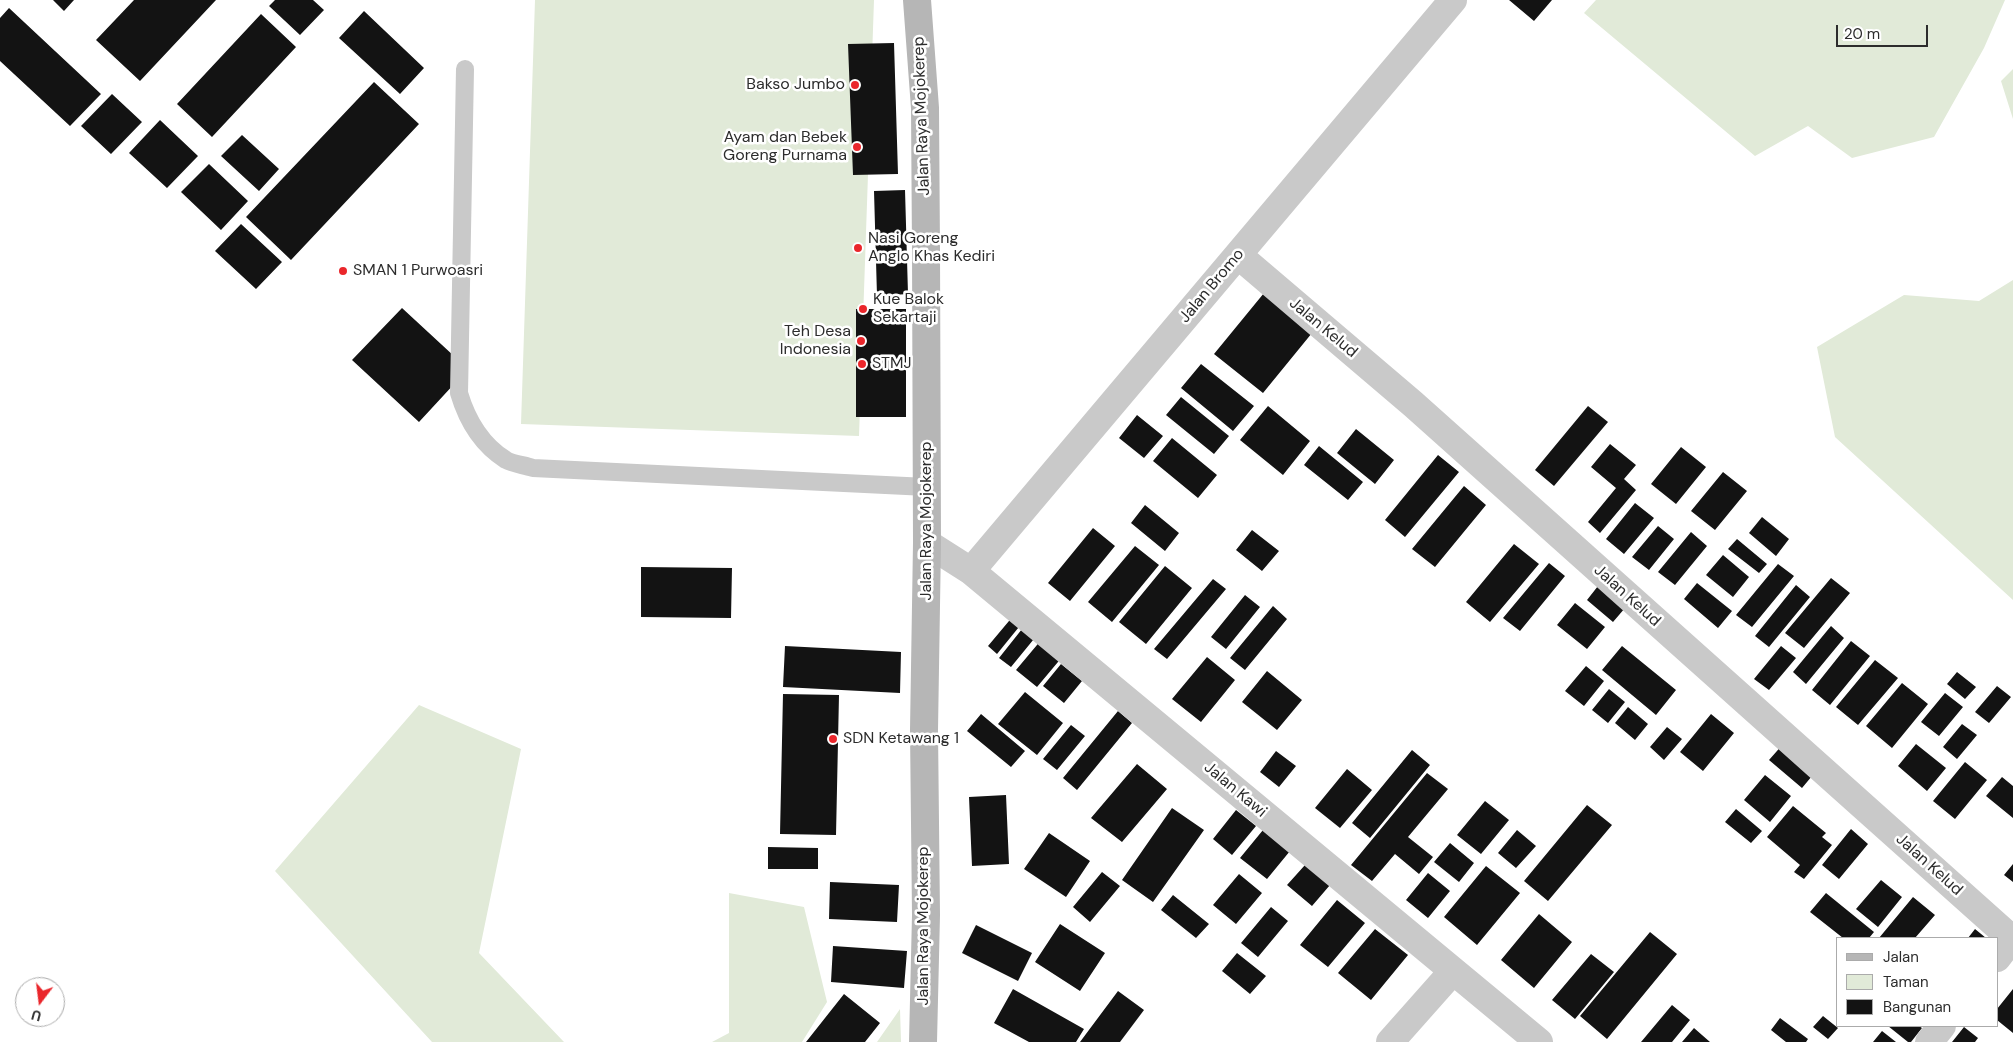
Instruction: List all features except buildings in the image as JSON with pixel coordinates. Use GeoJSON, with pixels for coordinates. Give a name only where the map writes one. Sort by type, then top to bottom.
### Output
{"type":"FeatureCollection","features":[{"type":"Feature","properties":{"kind":"main road","name":"Jalan Raya Mojokerep"},"geometry":{"type":"LineString","coordinates":[[917,0],[925,108],[927,543],[924,730],[926,915],[923,1042]]}},
{"type":"Feature","properties":{"kind":"street","name":"Jalan Bromo"},"geometry":{"type":"LineString","coordinates":[[971,572],[1453,0]]}},
{"type":"Feature","properties":{"kind":"street","name":"Jalan Kelud"},"geometry":{"type":"LineString","coordinates":[[1238,255],[1421,411],[2007,945]]}},
{"type":"Feature","properties":{"kind":"street","name":"Jalan Kawi"},"geometry":{"type":"LineString","coordinates":[[927,543],[971,572],[1538,1042]]}},
{"type":"Feature","properties":{"kind":"street"},"geometry":{"type":"LineString","coordinates":[[1390,1042],[1453,971]]}},
{"type":"Feature","properties":{"kind":"street"},"geometry":{"type":"LineString","coordinates":[[1929,1042],[1941,1027]]}},
{"type":"Feature","properties":{"kind":"lane"},"geometry":{"type":"LineString","coordinates":[[466,69],[459,393],[465,411],[482,439],[507,460],[533,468],[927,487]]}},
{"type":"Feature","properties":{"kind":"green space"},"geometry":{"type":"Polygon","coordinates":[[[535,0],[874,0],[859,436],[521,424],[535,0]]]}},
{"type":"Feature","properties":{"kind":"green space"},"geometry":{"type":"Polygon","coordinates":[[[1596,0],[2005,0],[1984,48],[1934,137],[1852,158],[1808,126],[1755,156],[1584,13],[1596,0]]]}},
{"type":"Feature","properties":{"kind":"green space"},"geometry":{"type":"Polygon","coordinates":[[[2013,69],[2013,119],[2001,81],[2013,69]]]}},
{"type":"Feature","properties":{"kind":"green space"},"geometry":{"type":"Polygon","coordinates":[[[2013,280],[2013,600],[1835,437],[1817,347],[1904,295],[1979,301],[2013,280]]]}},
{"type":"Feature","properties":{"kind":"green space"},"geometry":{"type":"Polygon","coordinates":[[[419,705],[521,749],[479,953],[564,1042],[432,1042],[275,871],[419,705]]]}},
{"type":"Feature","properties":{"kind":"green space"},"geometry":{"type":"Polygon","coordinates":[[[729,893],[804,907],[827,1002],[802,1042],[712,1042],[729,1033],[729,893]]]}},
{"type":"Feature","properties":{"kind":"green space"},"geometry":{"type":"Polygon","coordinates":[[[900,1009],[901,1042],[877,1042],[900,1009]]]}},
{"type":"Feature","properties":{"kind":"place","name":"Bakso Jumbo"},"geometry":{"type":"Point","coordinates":[855,85]}},
{"type":"Feature","properties":{"kind":"place","name":"Ayam dan Bebek Goreng Purnama"},"geometry":{"type":"Point","coordinates":[857,147]}},
{"type":"Feature","properties":{"kind":"place","name":"Nasi Goreng Anglo Khas Kediri"},"geometry":{"type":"Point","coordinates":[858,248]}},
{"type":"Feature","properties":{"kind":"place","name":"SMAN 1 Purwoasri"},"geometry":{"type":"Point","coordinates":[343,271]}},
{"type":"Feature","properties":{"kind":"place","name":"Kue Balok Sekartaji"},"geometry":{"type":"Point","coordinates":[863,309]}},
{"type":"Feature","properties":{"kind":"place","name":"Teh Desa Indonesia"},"geometry":{"type":"Point","coordinates":[861,341]}},
{"type":"Feature","properties":{"kind":"place","name":"STMJ"},"geometry":{"type":"Point","coordinates":[862,364]}},
{"type":"Feature","properties":{"kind":"place","name":"SDN Ketawang 1"},"geometry":{"type":"Point","coordinates":[833,739]}}]}
